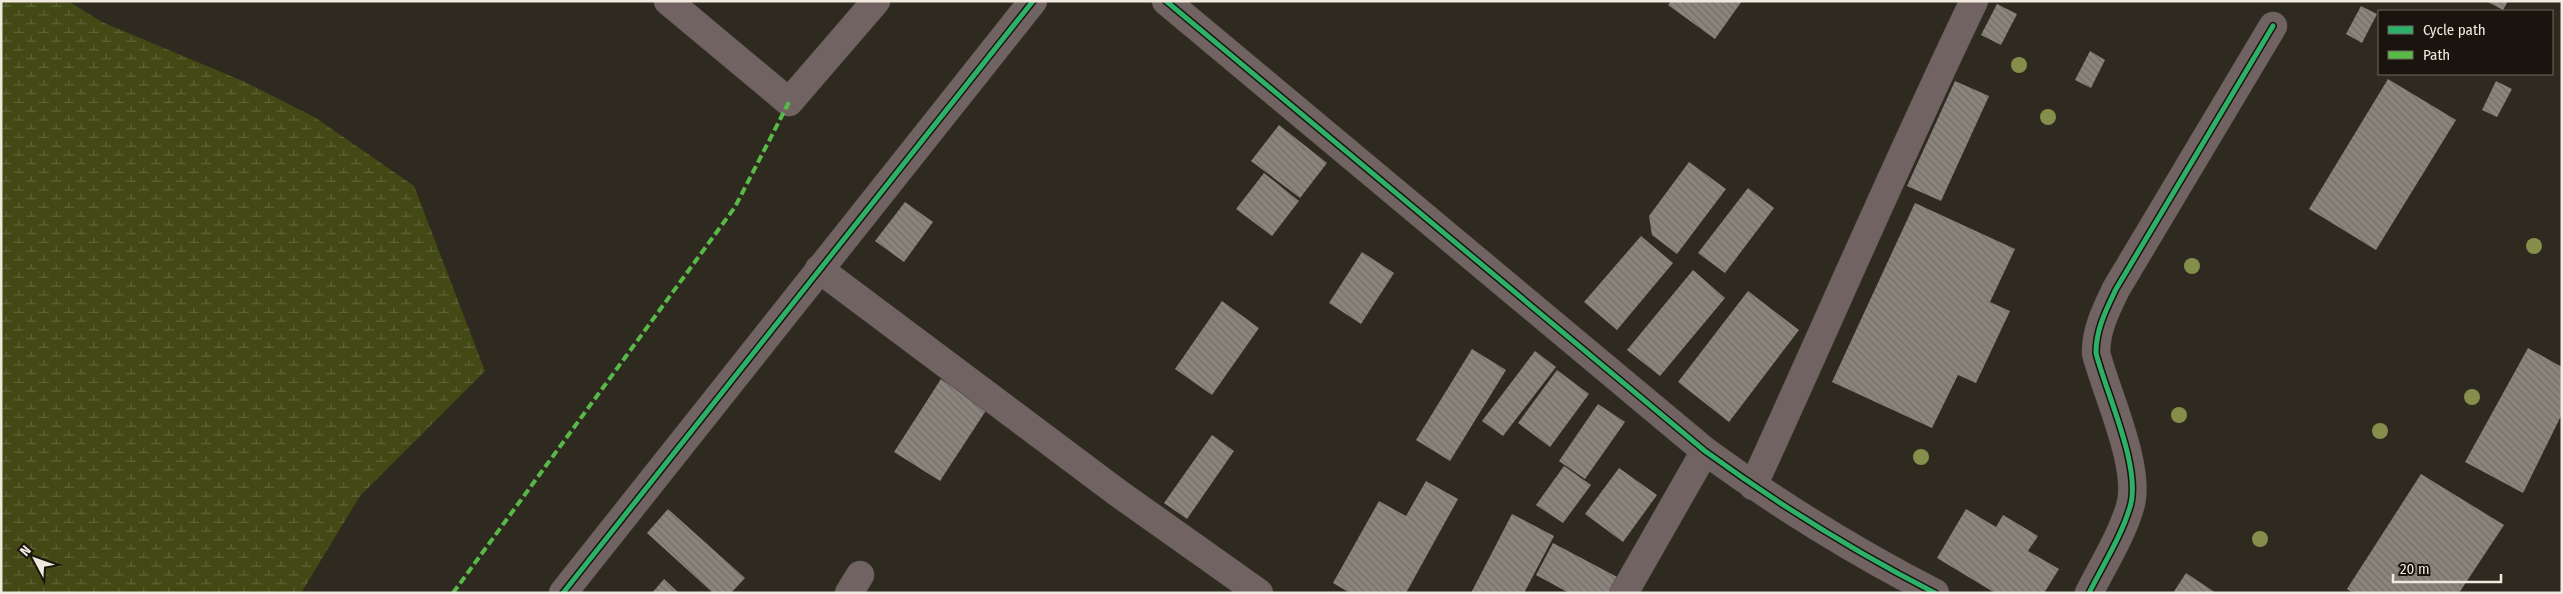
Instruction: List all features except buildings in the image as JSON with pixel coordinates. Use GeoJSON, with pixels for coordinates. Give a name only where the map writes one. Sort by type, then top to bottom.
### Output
{"type":"FeatureCollection","features":[{"type":"Feature","properties":{"kind":"street"},"geometry":{"type":"LineString","coordinates":[[668,1],[789,102],[876,1]]}},
{"type":"Feature","properties":{"kind":"street"},"geometry":{"type":"LineString","coordinates":[[563,593],[1033,1]]}},
{"type":"Feature","properties":{"kind":"street"},"geometry":{"type":"LineString","coordinates":[[1166,1],[1705,451],[1753,486],[1879,564],[1935,593]]}},
{"type":"Feature","properties":{"kind":"street"},"geometry":{"type":"LineString","coordinates":[[1753,486],[1832,313],[1914,124],[1974,1]]}},
{"type":"Feature","properties":{"kind":"street"},"geometry":{"type":"LineString","coordinates":[[2089,593],[2118,535],[2130,506],[2133,488],[2130,462],[2096,353],[2096,338],[2103,316],[2116,289],[2274,26]]}},
{"type":"Feature","properties":{"kind":"street"},"geometry":{"type":"LineString","coordinates":[[819,269],[1118,493],[1259,593]]}},
{"type":"Feature","properties":{"kind":"street"},"geometry":{"type":"LineString","coordinates":[[1624,593],[1705,451]]}},
{"type":"Feature","properties":{"kind":"green space"},"geometry":{"type":"Polygon","coordinates":[[[1,1],[68,1],[102,22],[245,82],[316,118],[414,186],[485,371],[360,496],[301,593],[1,593],[1,1]]]}},
{"type":"Feature","properties":{"kind":"marked path"},"geometry":{"type":"LineString","coordinates":[[453,593],[735,207],[789,102]]}},
{"type":"Feature","properties":{"kind":"cycle path"},"geometry":{"type":"LineString","coordinates":[[563,593],[1033,1]]}},
{"type":"Feature","properties":{"kind":"cycle path"},"geometry":{"type":"LineString","coordinates":[[1166,1],[1705,451],[1760,490],[1817,526],[1935,593]]}},
{"type":"Feature","properties":{"kind":"cycle path"},"geometry":{"type":"LineString","coordinates":[[2089,593],[2122,529],[2130,507],[2132,491],[2127,452],[2096,353],[2096,344],[2105,312],[2116,289],[2273,26]]}}]}
